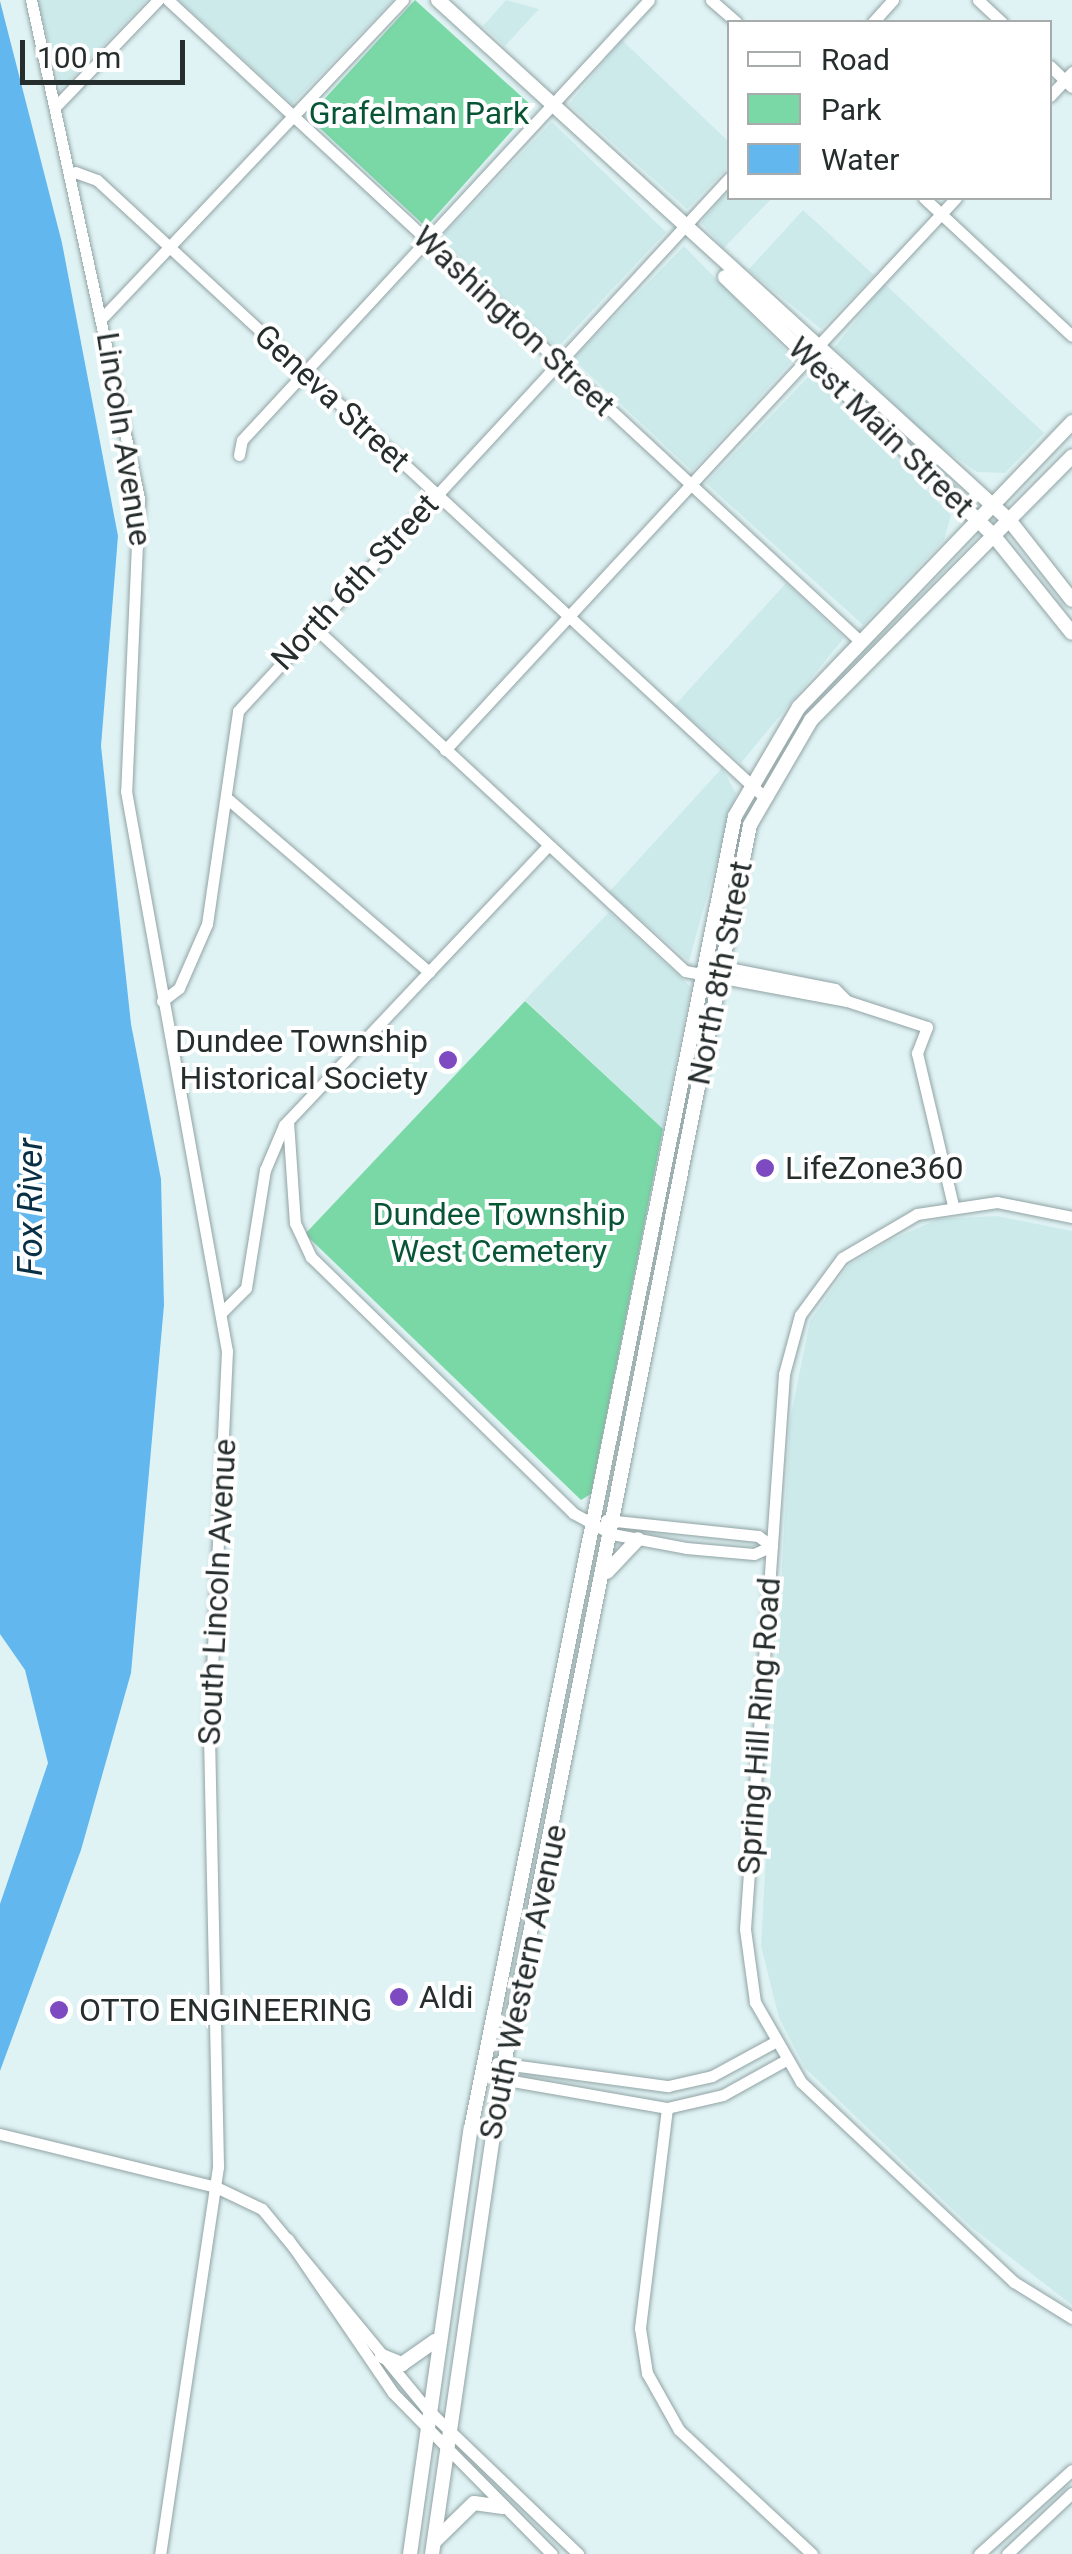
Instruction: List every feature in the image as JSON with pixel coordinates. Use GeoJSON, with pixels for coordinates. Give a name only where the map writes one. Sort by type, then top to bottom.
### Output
{"type":"FeatureCollection","features":[{"type":"Feature","properties":{"kind":"main road","name":"West Main Street"},"geometry":{"type":"LineString","coordinates":[[438,0],[812,352],[994,536],[1072,633]]}},
{"type":"Feature","properties":{"kind":"main road","name":"West Main Street"},"geometry":{"type":"LineString","coordinates":[[812,352],[1010,521],[1072,600]]}},
{"type":"Feature","properties":{"kind":"main road","name":"North 8th Street"},"geometry":{"type":"LineString","coordinates":[[594,1523],[700,974],[748,782],[799,707],[1072,422]]}},
{"type":"Feature","properties":{"kind":"main road","name":"North 8th Street"},"geometry":{"type":"LineString","coordinates":[[615,1518],[723,968],[762,795],[811,720],[1072,456]]}},
{"type":"Feature","properties":{"kind":"main road"},"geometry":{"type":"LineString","coordinates":[[661,1180],[680,1183]]}},
{"type":"Feature","properties":{"kind":"main road","name":"South Western Avenue"},"geometry":{"type":"LineString","coordinates":[[433,2548],[442,2448],[501,2079],[615,1518]]}},
{"type":"Feature","properties":{"kind":"main road","name":"South Western Avenue"},"geometry":{"type":"LineString","coordinates":[[410,2554],[435,2340],[483,2066],[594,1523]]}},
{"type":"Feature","properties":{"kind":"main road"},"geometry":{"type":"LineString","coordinates":[[604,1576],[638,1539]]}},
{"type":"Feature","properties":{"kind":"main road"},"geometry":{"type":"LineString","coordinates":[[382,2356],[402,2364],[435,2340]]}},
{"type":"Feature","properties":{"kind":"main road"},"geometry":{"type":"LineString","coordinates":[[433,2548],[474,2503],[503,2508]]}},
{"type":"Feature","properties":{"kind":"street","name":"Lincoln Avenue"},"geometry":{"type":"LineString","coordinates":[[31,0],[75,172],[142,520],[124,769],[162,1002]]}},
{"type":"Feature","properties":{"kind":"street"},"geometry":{"type":"LineString","coordinates":[[57,105],[158,0]]}},
{"type":"Feature","properties":{"kind":"street","name":"Washington Street"},"geometry":{"type":"LineString","coordinates":[[168,0],[861,642]]}},
{"type":"Feature","properties":{"kind":"street"},"geometry":{"type":"LineString","coordinates":[[104,316],[172,250],[403,0]]}},
{"type":"Feature","properties":{"kind":"street"},"geometry":{"type":"LineString","coordinates":[[239,455],[304,372],[649,0]]}},
{"type":"Feature","properties":{"kind":"street"},"geometry":{"type":"LineString","coordinates":[[712,0],[734,20]]}},
{"type":"Feature","properties":{"kind":"street"},"geometry":{"type":"LineString","coordinates":[[874,20],[893,0]]}},
{"type":"Feature","properties":{"kind":"street"},"geometry":{"type":"LineString","coordinates":[[978,0],[1000,20]]}},
{"type":"Feature","properties":{"kind":"street","name":"Geneva Street"},"geometry":{"type":"LineString","coordinates":[[75,172],[93,177],[762,795]]}},
{"type":"Feature","properties":{"kind":"street","name":"North 6th Street"},"geometry":{"type":"LineString","coordinates":[[162,1002],[179,988],[206,929],[229,800],[236,714],[727,180]]}},
{"type":"Feature","properties":{"kind":"street"},"geometry":{"type":"LineString","coordinates":[[926,200],[1072,336]]}},
{"type":"Feature","properties":{"kind":"street"},"geometry":{"type":"LineString","coordinates":[[445,750],[954,200]]}},
{"type":"Feature","properties":{"kind":"street"},"geometry":{"type":"LineString","coordinates":[[314,627],[685,971],[720,984],[847,1001],[928,1027],[916,1053],[952,1206]]}},
{"type":"Feature","properties":{"kind":"street"},"geometry":{"type":"LineString","coordinates":[[229,800],[429,972]]}},
{"type":"Feature","properties":{"kind":"street"},"geometry":{"type":"LineString","coordinates":[[221,1312],[245,1291],[267,1162],[288,1121],[548,846]]}},
{"type":"Feature","properties":{"kind":"street"},"geometry":{"type":"LineString","coordinates":[[700,974],[723,968],[836,990],[847,1001]]}},
{"type":"Feature","properties":{"kind":"street","name":"South Lincoln Avenue"},"geometry":{"type":"LineString","coordinates":[[160,2554],[216,2188],[209,1735],[227,1385],[221,1312],[162,1002]]}},
{"type":"Feature","properties":{"kind":"street"},"geometry":{"type":"LineString","coordinates":[[288,1121],[295,1223],[311,1257],[573,1513],[612,1534],[638,1539],[754,1554],[772,1546]]}},
{"type":"Feature","properties":{"kind":"street","name":"Spring Hill Ring Road"},"geometry":{"type":"LineString","coordinates":[[1072,1217],[1012,1204],[952,1206],[865,1240],[807,1301],[787,1356],[746,1929],[751,1988],[784,2061],[1002,2273],[1072,2318]]}},
{"type":"Feature","properties":{"kind":"street"},"geometry":{"type":"LineString","coordinates":[[594,1523],[615,1518],[758,1536],[772,1546]]}},
{"type":"Feature","properties":{"kind":"street"},"geometry":{"type":"LineString","coordinates":[[483,2066],[505,2060],[668,2086],[712,2076],[773,2042]]}},
{"type":"Feature","properties":{"kind":"street"},"geometry":{"type":"LineString","coordinates":[[483,2066],[501,2079],[666,2108],[723,2095],[784,2061]]}},
{"type":"Feature","properties":{"kind":"street"},"geometry":{"type":"LineString","coordinates":[[666,2108],[640,2328],[647,2372],[679,2430],[812,2554]]}},
{"type":"Feature","properties":{"kind":"street"},"geometry":{"type":"LineString","coordinates":[[0,2134],[216,2188],[262,2209],[426,2408],[578,2554]]}},
{"type":"Feature","properties":{"kind":"street"},"geometry":{"type":"LineString","coordinates":[[288,2239],[320,2297],[442,2448],[552,2554]]}},
{"type":"Feature","properties":{"kind":"street"},"geometry":{"type":"LineString","coordinates":[[979,2554],[1072,2470]]}},
{"type":"Feature","properties":{"kind":"street"},"geometry":{"type":"LineString","coordinates":[[1006,2554],[1072,2494]]}},
{"type":"Feature","properties":{"kind":"shaded area"},"geometry":{"type":"Polygon","coordinates":[[[37,0],[147,0],[61,89],[37,0]]]}},
{"type":"Feature","properties":{"kind":"shaded area"},"geometry":{"type":"Polygon","coordinates":[[[179,0],[393,0],[292,104],[179,0]]]}},
{"type":"Feature","properties":{"kind":"shaded area"},"geometry":{"type":"Polygon","coordinates":[[[506,0],[539,9],[505,46],[483,26],[506,0]]]}},
{"type":"Feature","properties":{"kind":"shaded area"},"geometry":{"type":"Polygon","coordinates":[[[622,40],[727,140],[727,168],[687,209],[569,104],[622,40]]]}},
{"type":"Feature","properties":{"kind":"shaded area"},"geometry":{"type":"Polygon","coordinates":[[[552,122],[666,232],[557,348],[440,238],[552,122]]]}},
{"type":"Feature","properties":{"kind":"shaded area"},"geometry":{"type":"Polygon","coordinates":[[[727,191],[727,200],[770,200],[724,248],[701,223],[727,191]]]}},
{"type":"Feature","properties":{"kind":"shaded area"},"geometry":{"type":"Polygon","coordinates":[[[803,210],[874,275],[821,329],[748,270],[803,210]]]}},
{"type":"Feature","properties":{"kind":"shaded area"},"geometry":{"type":"Polygon","coordinates":[[[684,246],[794,359],[692,471],[573,359],[684,246]]]}},
{"type":"Feature","properties":{"kind":"shaded area"},"geometry":{"type":"Polygon","coordinates":[[[885,284],[1044,433],[1005,473],[977,472],[935,443],[834,348],[885,284]]]}},
{"type":"Feature","properties":{"kind":"shaded area"},"geometry":{"type":"Polygon","coordinates":[[[812,373],[951,515],[944,540],[863,625],[706,483],[812,373]]]}},
{"type":"Feature","properties":{"kind":"shaded area"},"geometry":{"type":"Polygon","coordinates":[[[786,583],[844,638],[741,763],[675,705],[786,583]]]}},
{"type":"Feature","properties":{"kind":"shaded area"},"geometry":{"type":"Polygon","coordinates":[[[722,768],[736,793],[689,961],[609,892],[722,768]]]}},
{"type":"Feature","properties":{"kind":"shaded area"},"geometry":{"type":"Polygon","coordinates":[[[609,912],[691,987],[663,1129],[525,1000],[609,912]]]}},
{"type":"Feature","properties":{"kind":"shaded area"},"geometry":{"type":"Polygon","coordinates":[[[997,1216],[1072,1231],[1072,2305],[970,2226],[805,2068],[779,2018],[761,1946],[790,1420],[810,1321],[849,1265],[889,1241],[938,1219],[997,1216]]]}},
{"type":"Feature","properties":{"kind":"green space","name":"Grafelman Park"},"geometry":{"type":"Polygon","coordinates":[[[415,0],[533,107],[426,227],[308,117],[415,0]]]}},
{"type":"Feature","properties":{"kind":"green space","name":"Dundee Township West Cemetery"},"geometry":{"type":"Polygon","coordinates":[[[525,1001],[663,1129],[591,1494],[581,1500],[305,1234],[525,1001]]]}},
{"type":"Feature","properties":{"kind":"water","name":"Fox River"},"geometry":{"type":"Polygon","coordinates":[[[0,1],[62,243],[118,536],[101,746],[131,1024],[161,1179],[164,1305],[131,1673],[81,1850],[0,2071],[0,1904],[48,1763],[25,1670],[0,1634],[0,1]]]}},
{"type":"Feature","properties":{"kind":"place","name":"Dundee Township Historical Society"},"geometry":{"type":"Point","coordinates":[448,1060]}},
{"type":"Feature","properties":{"kind":"place","name":"LifeZone360"},"geometry":{"type":"Point","coordinates":[765,1168]}},
{"type":"Feature","properties":{"kind":"place","name":"Aldi"},"geometry":{"type":"Point","coordinates":[399,1997]}},
{"type":"Feature","properties":{"kind":"place","name":"OTTO ENGINEERING"},"geometry":{"type":"Point","coordinates":[59,2010]}}]}
